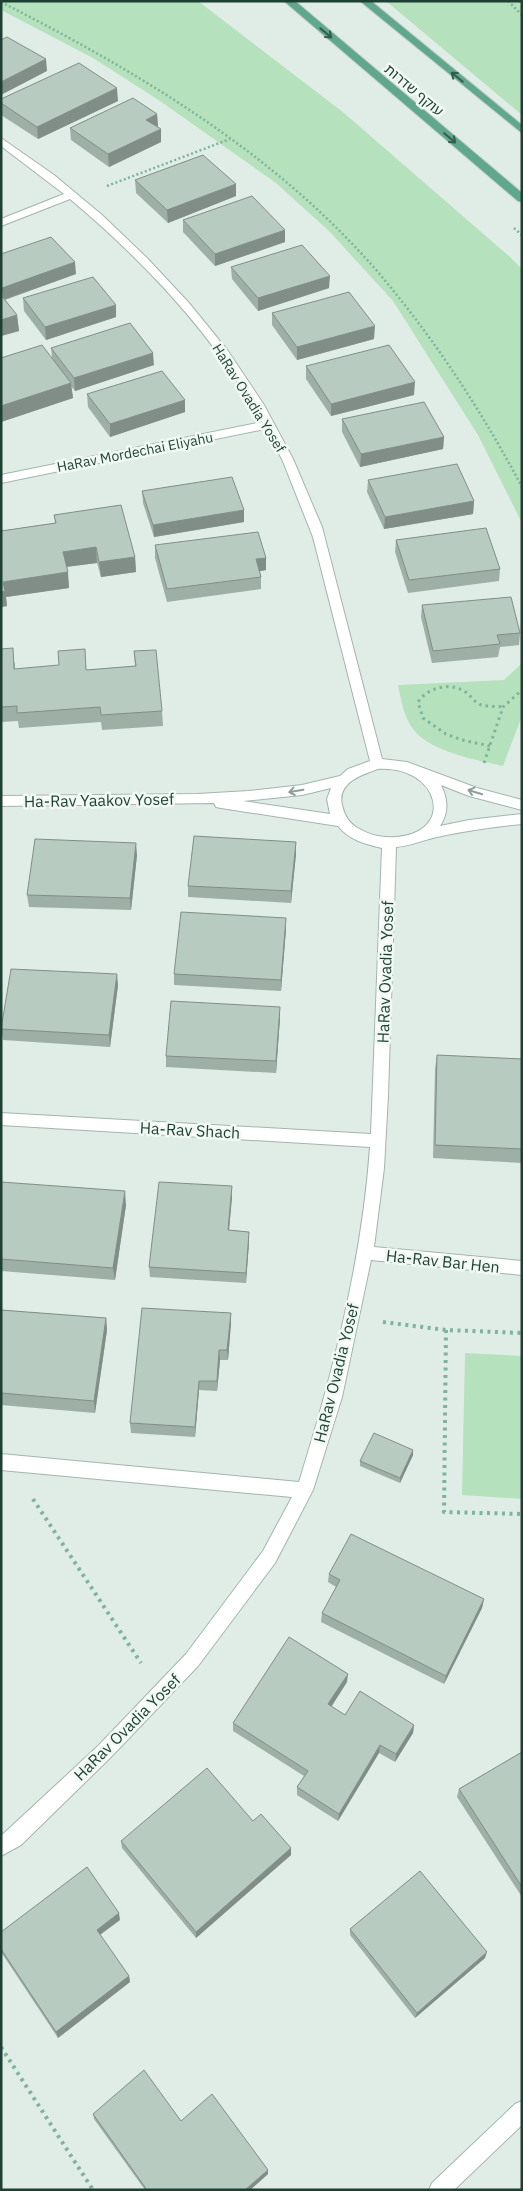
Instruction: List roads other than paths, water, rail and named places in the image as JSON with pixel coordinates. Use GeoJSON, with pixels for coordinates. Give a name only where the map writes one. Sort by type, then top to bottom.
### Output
{"type":"FeatureCollection","features":[{"type":"Feature","properties":{"kind":"main road","name":"עוקף שדרות"},"geometry":{"type":"LineString","coordinates":[[289,1],[522,199]]}},
{"type":"Feature","properties":{"kind":"main road"},"geometry":{"type":"LineString","coordinates":[[365,1],[522,130]]}},
{"type":"Feature","properties":{"kind":"street","name":"HaRav Ovadia Yosef"},"geometry":{"type":"LineString","coordinates":[[1,141],[50,175],[118,234],[152,267],[196,316],[230,362],[288,462],[312,516],[377,764]]}},
{"type":"Feature","properties":{"kind":"street"},"geometry":{"type":"LineString","coordinates":[[1,223],[73,196]]}},
{"type":"Feature","properties":{"kind":"street","name":"HaRav Mordechai Eliyahu"},"geometry":{"type":"LineString","coordinates":[[1,479],[268,425]]}},
{"type":"Feature","properties":{"kind":"street"},"geometry":{"type":"LineString","coordinates":[[522,805],[474,792],[394,764],[377,764],[354,771],[343,780],[336,790],[334,803],[336,816],[357,836],[372,841],[389,843],[406,841],[469,825],[522,819]]}},
{"type":"Feature","properties":{"kind":"street"},"geometry":{"type":"LineString","coordinates":[[417,771],[434,784],[438,790],[441,803],[440,816],[421,836]]}},
{"type":"Feature","properties":{"kind":"street","name":"Ha-Rav Yaakov Yosef"},"geometry":{"type":"LineString","coordinates":[[1,801],[197,799],[289,792],[343,780]]}},
{"type":"Feature","properties":{"kind":"street","name":"Ha-Rav Yaakov Yosef"},"geometry":{"type":"LineString","coordinates":[[197,799],[340,821]]}},
{"type":"Feature","properties":{"kind":"street","name":"HaRav Ovadia Yosef"},"geometry":{"type":"LineString","coordinates":[[1,1847],[14,1838],[104,1752],[192,1660],[269,1557],[305,1490],[334,1397],[365,1253],[378,1142],[389,843]]}},
{"type":"Feature","properties":{"kind":"street","name":"Ha-Rav Shach"},"geometry":{"type":"LineString","coordinates":[[1,1119],[378,1142]]}},
{"type":"Feature","properties":{"kind":"street","name":"Ha-Rav Bar Hen"},"geometry":{"type":"LineString","coordinates":[[365,1253],[522,1268]]}},
{"type":"Feature","properties":{"kind":"street"},"geometry":{"type":"LineString","coordinates":[[5,1463],[305,1490]]}},
{"type":"Feature","properties":{"kind":"street"},"geometry":{"type":"LineString","coordinates":[[439,2190],[522,2111]]}}]}
